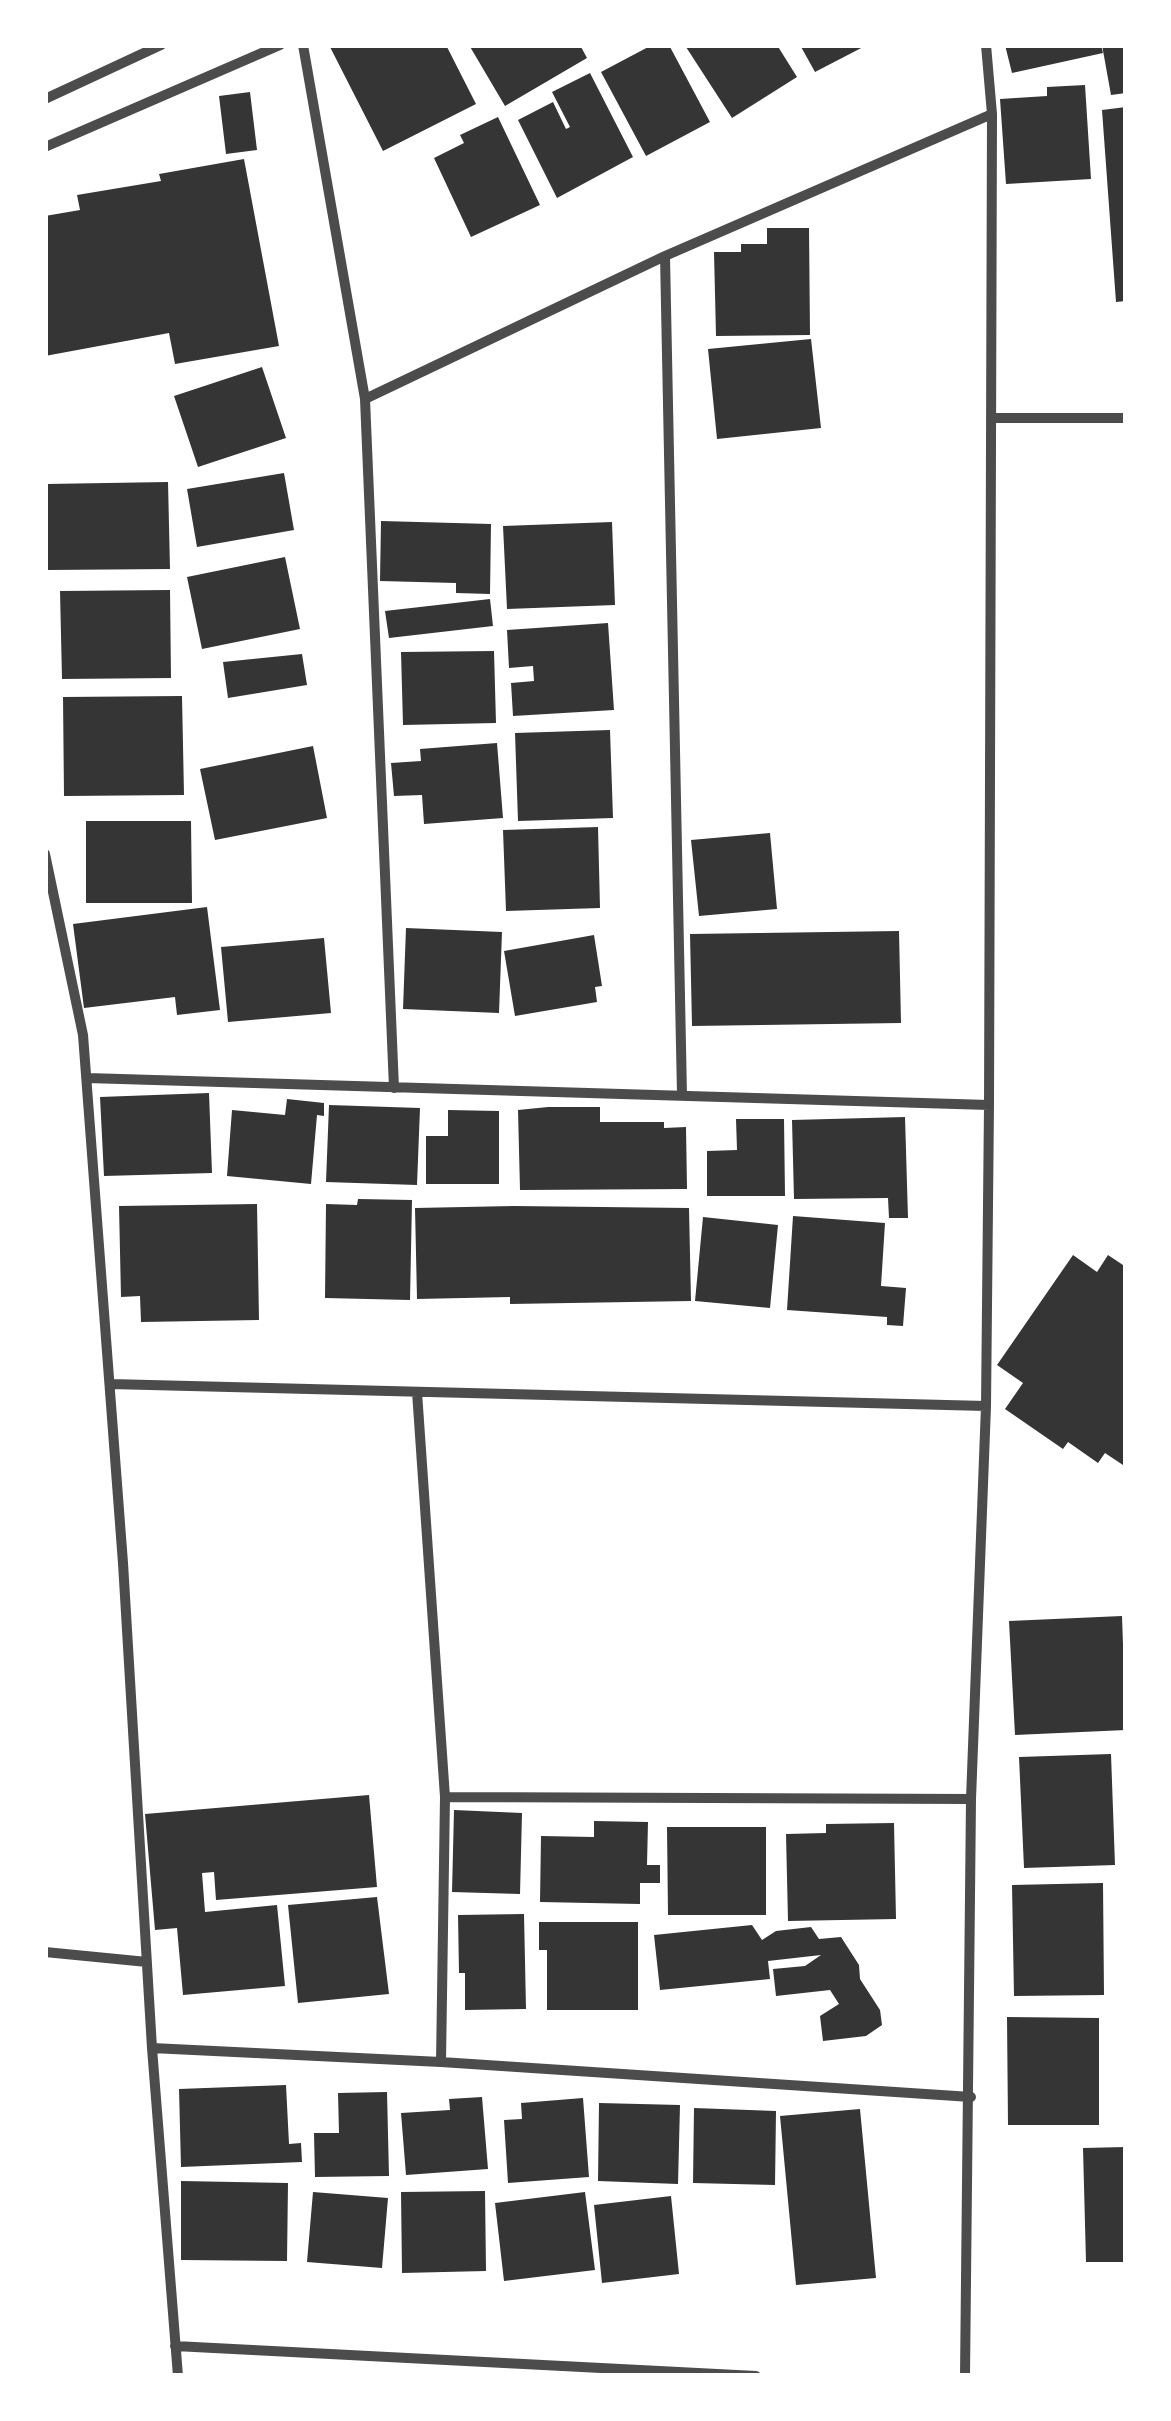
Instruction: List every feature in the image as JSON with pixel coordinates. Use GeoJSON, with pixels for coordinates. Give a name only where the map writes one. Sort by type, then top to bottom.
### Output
{"type":"FeatureCollection","features":[{"type":"Feature","properties":{"kind":"street"},"geometry":{"type":"LineString","coordinates":[[45,98],[161,45]]}},
{"type":"Feature","properties":{"kind":"street"},"geometry":{"type":"LineString","coordinates":[[45,147],[280,45]]}},
{"type":"Feature","properties":{"kind":"street"},"geometry":{"type":"LineString","coordinates":[[303,45],[365,399],[394,1088]]}},
{"type":"Feature","properties":{"kind":"street"},"geometry":{"type":"LineString","coordinates":[[965,2376],[972,1799],[986,1406],[989,1104],[992,114],[986,45]]}},
{"type":"Feature","properties":{"kind":"street"},"geometry":{"type":"LineString","coordinates":[[365,399],[665,256],[992,114]]}},
{"type":"Feature","properties":{"kind":"street"},"geometry":{"type":"LineString","coordinates":[[665,256],[682,1094]]}},
{"type":"Feature","properties":{"kind":"street"},"geometry":{"type":"LineString","coordinates":[[992,418],[1126,418]]}},
{"type":"Feature","properties":{"kind":"street"},"geometry":{"type":"LineString","coordinates":[[45,854],[83,1035],[87,1078],[178,2376]]}},
{"type":"Feature","properties":{"kind":"street"},"geometry":{"type":"LineString","coordinates":[[87,1078],[989,1104]]}},
{"type":"Feature","properties":{"kind":"street"},"geometry":{"type":"LineString","coordinates":[[110,1384],[986,1406]]}},
{"type":"Feature","properties":{"kind":"street"},"geometry":{"type":"LineString","coordinates":[[417,1392],[445,1797],[441,2062]]}},
{"type":"Feature","properties":{"kind":"street"},"geometry":{"type":"LineString","coordinates":[[445,1797],[972,1799]]}},
{"type":"Feature","properties":{"kind":"street"},"geometry":{"type":"LineString","coordinates":[[45,1952],[147,1962]]}},
{"type":"Feature","properties":{"kind":"street"},"geometry":{"type":"LineString","coordinates":[[152,2048],[441,2062],[970,2097]]}},
{"type":"Feature","properties":{"kind":"street"},"geometry":{"type":"LineString","coordinates":[[176,2346],[756,2376]]}},
{"type":"Feature","properties":{"kind":"street"},"geometry":{"type":"LineString","coordinates":[[493,2362],[494,2376]]}},
{"type":"Feature","properties":{"kind":"building"},"geometry":{"type":"Polygon","coordinates":[[[329,45],[446,45],[476,104],[383,151],[329,45]]]}},
{"type":"Feature","properties":{"kind":"building"},"geometry":{"type":"Polygon","coordinates":[[[469,45],[580,45],[587,58],[505,106],[469,45]]]}},
{"type":"Feature","properties":{"kind":"building"},"geometry":{"type":"Polygon","coordinates":[[[652,45],[669,45],[710,122],[646,156],[601,72],[652,45]]]}},
{"type":"Feature","properties":{"kind":"building"},"geometry":{"type":"Polygon","coordinates":[[[777,45],[797,77],[732,118],[686,47],[777,45]]]}},
{"type":"Feature","properties":{"kind":"building"},"geometry":{"type":"Polygon","coordinates":[[[800,45],[867,45],[815,72],[800,45]]]}},
{"type":"Feature","properties":{"kind":"building"},"geometry":{"type":"Polygon","coordinates":[[[1005,45],[1101,45],[1103,53],[1012,73],[1005,45]]]}},
{"type":"Feature","properties":{"kind":"building"},"geometry":{"type":"Polygon","coordinates":[[[1102,45],[1126,45],[1126,93],[1111,95],[1102,45]]]}},
{"type":"Feature","properties":{"kind":"building"},"geometry":{"type":"Polygon","coordinates":[[[590,73],[633,157],[557,198],[518,120],[553,102],[566,129],[570,127],[552,92],[590,73]]]}},
{"type":"Feature","properties":{"kind":"building"},"geometry":{"type":"Polygon","coordinates":[[[1085,85],[1091,179],[1006,184],[1000,99],[1047,96],[1047,87],[1085,85]]]}},
{"type":"Feature","properties":{"kind":"building"},"geometry":{"type":"Polygon","coordinates":[[[250,92],[257,150],[226,154],[219,96],[250,92]]]}},
{"type":"Feature","properties":{"kind":"building"},"geometry":{"type":"Polygon","coordinates":[[[1126,107],[1126,301],[1116,302],[1102,110],[1126,107]]]}},
{"type":"Feature","properties":{"kind":"building"},"geometry":{"type":"Polygon","coordinates":[[[498,117],[540,205],[471,237],[434,158],[464,143],[460,135],[498,117]]]}},
{"type":"Feature","properties":{"kind":"building"},"geometry":{"type":"Polygon","coordinates":[[[244,159],[279,346],[175,364],[169,333],[45,356],[45,216],[80,210],[77,195],[161,181],[159,174],[244,159]]]}},
{"type":"Feature","properties":{"kind":"building"},"geometry":{"type":"Polygon","coordinates":[[[767,228],[809,228],[810,335],[716,336],[714,252],[741,252],[741,244],[767,244],[767,228]]]}},
{"type":"Feature","properties":{"kind":"building"},"geometry":{"type":"Polygon","coordinates":[[[811,339],[821,428],[717,439],[708,349],[811,339]]]}},
{"type":"Feature","properties":{"kind":"building"},"geometry":{"type":"Polygon","coordinates":[[[262,367],[286,438],[198,467],[174,396],[262,367]]]}},
{"type":"Feature","properties":{"kind":"building"},"geometry":{"type":"Polygon","coordinates":[[[284,473],[294,530],[197,547],[187,489],[284,473]]]}},
{"type":"Feature","properties":{"kind":"building"},"geometry":{"type":"Polygon","coordinates":[[[168,482],[170,569],[47,570],[46,484],[168,482]]]}},
{"type":"Feature","properties":{"kind":"building"},"geometry":{"type":"Polygon","coordinates":[[[381,521],[491,524],[490,594],[456,593],[456,583],[380,581],[381,521]]]}},
{"type":"Feature","properties":{"kind":"building"},"geometry":{"type":"Polygon","coordinates":[[[612,522],[615,605],[507,609],[503,526],[612,522]]]}},
{"type":"Feature","properties":{"kind":"building"},"geometry":{"type":"Polygon","coordinates":[[[285,557],[300,629],[202,649],[187,577],[285,557]]]}},
{"type":"Feature","properties":{"kind":"building"},"geometry":{"type":"Polygon","coordinates":[[[170,590],[171,678],[62,679],[60,591],[170,590]]]}},
{"type":"Feature","properties":{"kind":"building"},"geometry":{"type":"Polygon","coordinates":[[[490,599],[493,626],[389,638],[385,611],[490,599]]]}},
{"type":"Feature","properties":{"kind":"building"},"geometry":{"type":"Polygon","coordinates":[[[608,623],[614,710],[513,716],[511,683],[534,681],[533,666],[509,668],[507,630],[608,623]]]}},
{"type":"Feature","properties":{"kind":"building"},"geometry":{"type":"Polygon","coordinates":[[[494,651],[496,723],[403,725],[401,652],[494,651]]]}},
{"type":"Feature","properties":{"kind":"building"},"geometry":{"type":"Polygon","coordinates":[[[302,654],[307,685],[228,698],[223,662],[302,654]]]}},
{"type":"Feature","properties":{"kind":"building"},"geometry":{"type":"Polygon","coordinates":[[[182,696],[184,795],[64,796],[63,697],[182,696]]]}},
{"type":"Feature","properties":{"kind":"building"},"geometry":{"type":"Polygon","coordinates":[[[610,730],[613,818],[518,821],[515,733],[610,730]]]}},
{"type":"Feature","properties":{"kind":"building"},"geometry":{"type":"Polygon","coordinates":[[[497,743],[503,818],[424,824],[422,795],[394,796],[391,763],[421,761],[420,749],[497,743]]]}},
{"type":"Feature","properties":{"kind":"building"},"geometry":{"type":"Polygon","coordinates":[[[313,746],[327,818],[215,840],[200,769],[313,746]]]}},
{"type":"Feature","properties":{"kind":"building"},"geometry":{"type":"Polygon","coordinates":[[[86,821],[191,821],[192,903],[86,903],[86,821]]]}},
{"type":"Feature","properties":{"kind":"building"},"geometry":{"type":"Polygon","coordinates":[[[598,827],[600,908],[506,911],[503,830],[598,827]]]}},
{"type":"Feature","properties":{"kind":"building"},"geometry":{"type":"Polygon","coordinates":[[[770,833],[777,909],[699,916],[691,840],[770,833]]]}},
{"type":"Feature","properties":{"kind":"building"},"geometry":{"type":"Polygon","coordinates":[[[207,907],[220,1010],[177,1015],[175,997],[84,1008],[73,924],[207,907]]]}},
{"type":"Feature","properties":{"kind":"building"},"geometry":{"type":"Polygon","coordinates":[[[406,928],[502,932],[499,1013],[403,1009],[406,928]]]}},
{"type":"Feature","properties":{"kind":"building"},"geometry":{"type":"Polygon","coordinates":[[[899,931],[901,1023],[692,1026],[690,934],[899,931]]]}},
{"type":"Feature","properties":{"kind":"building"},"geometry":{"type":"Polygon","coordinates":[[[594,935],[602,986],[595,987],[597,1002],[515,1016],[504,951],[594,935]]]}},
{"type":"Feature","properties":{"kind":"building"},"geometry":{"type":"Polygon","coordinates":[[[324,938],[331,1013],[228,1022],[221,947],[324,938]]]}},
{"type":"Feature","properties":{"kind":"building"},"geometry":{"type":"Polygon","coordinates":[[[209,1093],[212,1173],[104,1176],[100,1097],[209,1093]]]}},
{"type":"Feature","properties":{"kind":"building"},"geometry":{"type":"Polygon","coordinates":[[[287,1099],[324,1103],[324,1116],[317,1115],[311,1184],[227,1176],[232,1110],[285,1115],[287,1099]]]}},
{"type":"Feature","properties":{"kind":"building"},"geometry":{"type":"Polygon","coordinates":[[[329,1105],[420,1108],[417,1185],[326,1182],[329,1105]]]}},
{"type":"Feature","properties":{"kind":"building"},"geometry":{"type":"Polygon","coordinates":[[[600,1107],[600,1122],[664,1122],[664,1128],[686,1127],[687,1189],[520,1190],[518,1110],[600,1107]]]}},
{"type":"Feature","properties":{"kind":"building"},"geometry":{"type":"Polygon","coordinates":[[[448,1110],[499,1111],[499,1184],[426,1184],[426,1136],[448,1136],[448,1110]]]}},
{"type":"Feature","properties":{"kind":"building"},"geometry":{"type":"Polygon","coordinates":[[[905,1117],[908,1218],[889,1218],[888,1198],[794,1199],[792,1120],[905,1117]]]}},
{"type":"Feature","properties":{"kind":"building"},"geometry":{"type":"Polygon","coordinates":[[[736,1119],[784,1119],[785,1196],[707,1196],[707,1151],[737,1150],[736,1119]]]}},
{"type":"Feature","properties":{"kind":"building"},"geometry":{"type":"Polygon","coordinates":[[[358,1199],[412,1200],[410,1300],[325,1298],[326,1204],[357,1205],[358,1199]]]}},
{"type":"Feature","properties":{"kind":"building"},"geometry":{"type":"Polygon","coordinates":[[[257,1204],[259,1320],[141,1322],[140,1296],[121,1297],[119,1206],[257,1204]]]}},
{"type":"Feature","properties":{"kind":"building"},"geometry":{"type":"Polygon","coordinates":[[[415,1208],[689,1208],[691,1301],[510,1304],[510,1297],[417,1299],[415,1208]]]}},
{"type":"Feature","properties":{"kind":"building"},"geometry":{"type":"Polygon","coordinates":[[[793,1216],[885,1223],[881,1286],[906,1288],[903,1326],[887,1325],[887,1317],[787,1310],[793,1216]]]}},
{"type":"Feature","properties":{"kind":"building"},"geometry":{"type":"Polygon","coordinates":[[[703,1217],[778,1225],[770,1308],[695,1301],[703,1217]]]}},
{"type":"Feature","properties":{"kind":"building"},"geometry":{"type":"Polygon","coordinates":[[[1073,1255],[1097,1272],[1108,1255],[1126,1267],[1126,1467],[1105,1453],[1098,1463],[1068,1442],[1063,1449],[1005,1409],[1023,1383],[997,1365],[1073,1255]]]}},
{"type":"Feature","properties":{"kind":"building"},"geometry":{"type":"Polygon","coordinates":[[[1122,1616],[1126,1730],[1015,1735],[1009,1621],[1122,1616]]]}},
{"type":"Feature","properties":{"kind":"building"},"geometry":{"type":"Polygon","coordinates":[[[1111,1754],[1115,1865],[1024,1868],[1019,1757],[1111,1754]]]}},
{"type":"Feature","properties":{"kind":"building"},"geometry":{"type":"Polygon","coordinates":[[[369,1795],[377,1887],[216,1900],[214,1872],[202,1873],[205,1912],[277,1905],[285,1986],[183,1995],[177,1928],[155,1930],[145,1814],[369,1795]]]}},
{"type":"Feature","properties":{"kind":"building"},"geometry":{"type":"Polygon","coordinates":[[[454,1810],[522,1813],[520,1894],[452,1892],[454,1810]]]}},
{"type":"Feature","properties":{"kind":"building"},"geometry":{"type":"Polygon","coordinates":[[[594,1821],[648,1822],[647,1865],[660,1865],[660,1883],[640,1883],[640,1904],[540,1902],[541,1836],[594,1837],[594,1821]]]}},
{"type":"Feature","properties":{"kind":"building"},"geometry":{"type":"Polygon","coordinates":[[[894,1823],[896,1919],[788,1921],[786,1834],[826,1833],[826,1824],[894,1823]]]}},
{"type":"Feature","properties":{"kind":"building"},"geometry":{"type":"Polygon","coordinates":[[[667,1827],[766,1827],[766,1915],[668,1915],[667,1827]]]}},
{"type":"Feature","properties":{"kind":"building"},"geometry":{"type":"Polygon","coordinates":[[[1103,1883],[1104,1995],[1014,1996],[1012,1885],[1103,1883]]]}},
{"type":"Feature","properties":{"kind":"building"},"geometry":{"type":"Polygon","coordinates":[[[377,1897],[389,1994],[298,2003],[288,1905],[377,1897]]]}},
{"type":"Feature","properties":{"kind":"building"},"geometry":{"type":"Polygon","coordinates":[[[524,1914],[526,2009],[465,2010],[465,1973],[459,1973],[458,1915],[524,1914]]]}},
{"type":"Feature","properties":{"kind":"building"},"geometry":{"type":"Polygon","coordinates":[[[539,1922],[638,1922],[638,2010],[547,2010],[547,1950],[539,1950],[539,1922]]]}},
{"type":"Feature","properties":{"kind":"building"},"geometry":{"type":"Polygon","coordinates":[[[752,1925],[762,1940],[776,1931],[811,1927],[819,1939],[841,1937],[859,1965],[860,1979],[880,2010],[882,2025],[866,2036],[823,2041],[820,2016],[839,2004],[830,1990],[776,1996],[773,1969],[805,1966],[821,1955],[768,1961],[770,1979],[660,1990],[654,1935],[752,1925]]]}},
{"type":"Feature","properties":{"kind":"building"},"geometry":{"type":"Polygon","coordinates":[[[1007,2017],[1099,2018],[1099,2125],[1008,2125],[1007,2017]]]}},
{"type":"Feature","properties":{"kind":"building"},"geometry":{"type":"Polygon","coordinates":[[[286,2085],[289,2144],[301,2143],[302,2162],[181,2167],[179,2089],[286,2085]]]}},
{"type":"Feature","properties":{"kind":"building"},"geometry":{"type":"Polygon","coordinates":[[[387,2092],[389,2176],[315,2177],[314,2133],[339,2133],[338,2093],[387,2092]]]}},
{"type":"Feature","properties":{"kind":"building"},"geometry":{"type":"Polygon","coordinates":[[[482,2097],[488,2169],[406,2175],[401,2113],[450,2110],[449,2099],[482,2097]]]}},
{"type":"Feature","properties":{"kind":"building"},"geometry":{"type":"Polygon","coordinates":[[[583,2098],[589,2177],[508,2183],[504,2120],[522,2119],[521,2103],[583,2098]]]}},
{"type":"Feature","properties":{"kind":"building"},"geometry":{"type":"Polygon","coordinates":[[[599,2103],[680,2105],[678,2184],[598,2181],[599,2103]]]}},
{"type":"Feature","properties":{"kind":"building"},"geometry":{"type":"Polygon","coordinates":[[[694,2108],[776,2111],[775,2185],[693,2183],[694,2108]]]}},
{"type":"Feature","properties":{"kind":"building"},"geometry":{"type":"Polygon","coordinates":[[[860,2109],[876,2278],[796,2285],[780,2116],[860,2109]]]}},
{"type":"Feature","properties":{"kind":"building"},"geometry":{"type":"Polygon","coordinates":[[[1126,2147],[1126,2262],[1086,2262],[1083,2148],[1126,2147]]]}},
{"type":"Feature","properties":{"kind":"building"},"geometry":{"type":"Polygon","coordinates":[[[181,2181],[288,2183],[287,2261],[181,2260],[181,2181]]]}},
{"type":"Feature","properties":{"kind":"building"},"geometry":{"type":"Polygon","coordinates":[[[485,2191],[486,2271],[402,2273],[401,2192],[485,2191]]]}},
{"type":"Feature","properties":{"kind":"building"},"geometry":{"type":"Polygon","coordinates":[[[313,2192],[388,2198],[382,2268],[307,2262],[313,2192]]]}},
{"type":"Feature","properties":{"kind":"building"},"geometry":{"type":"Polygon","coordinates":[[[585,2192],[595,2270],[504,2281],[495,2203],[585,2192]]]}},
{"type":"Feature","properties":{"kind":"building"},"geometry":{"type":"Polygon","coordinates":[[[671,2196],[679,2274],[602,2283],[594,2205],[671,2196]]]}}]}
